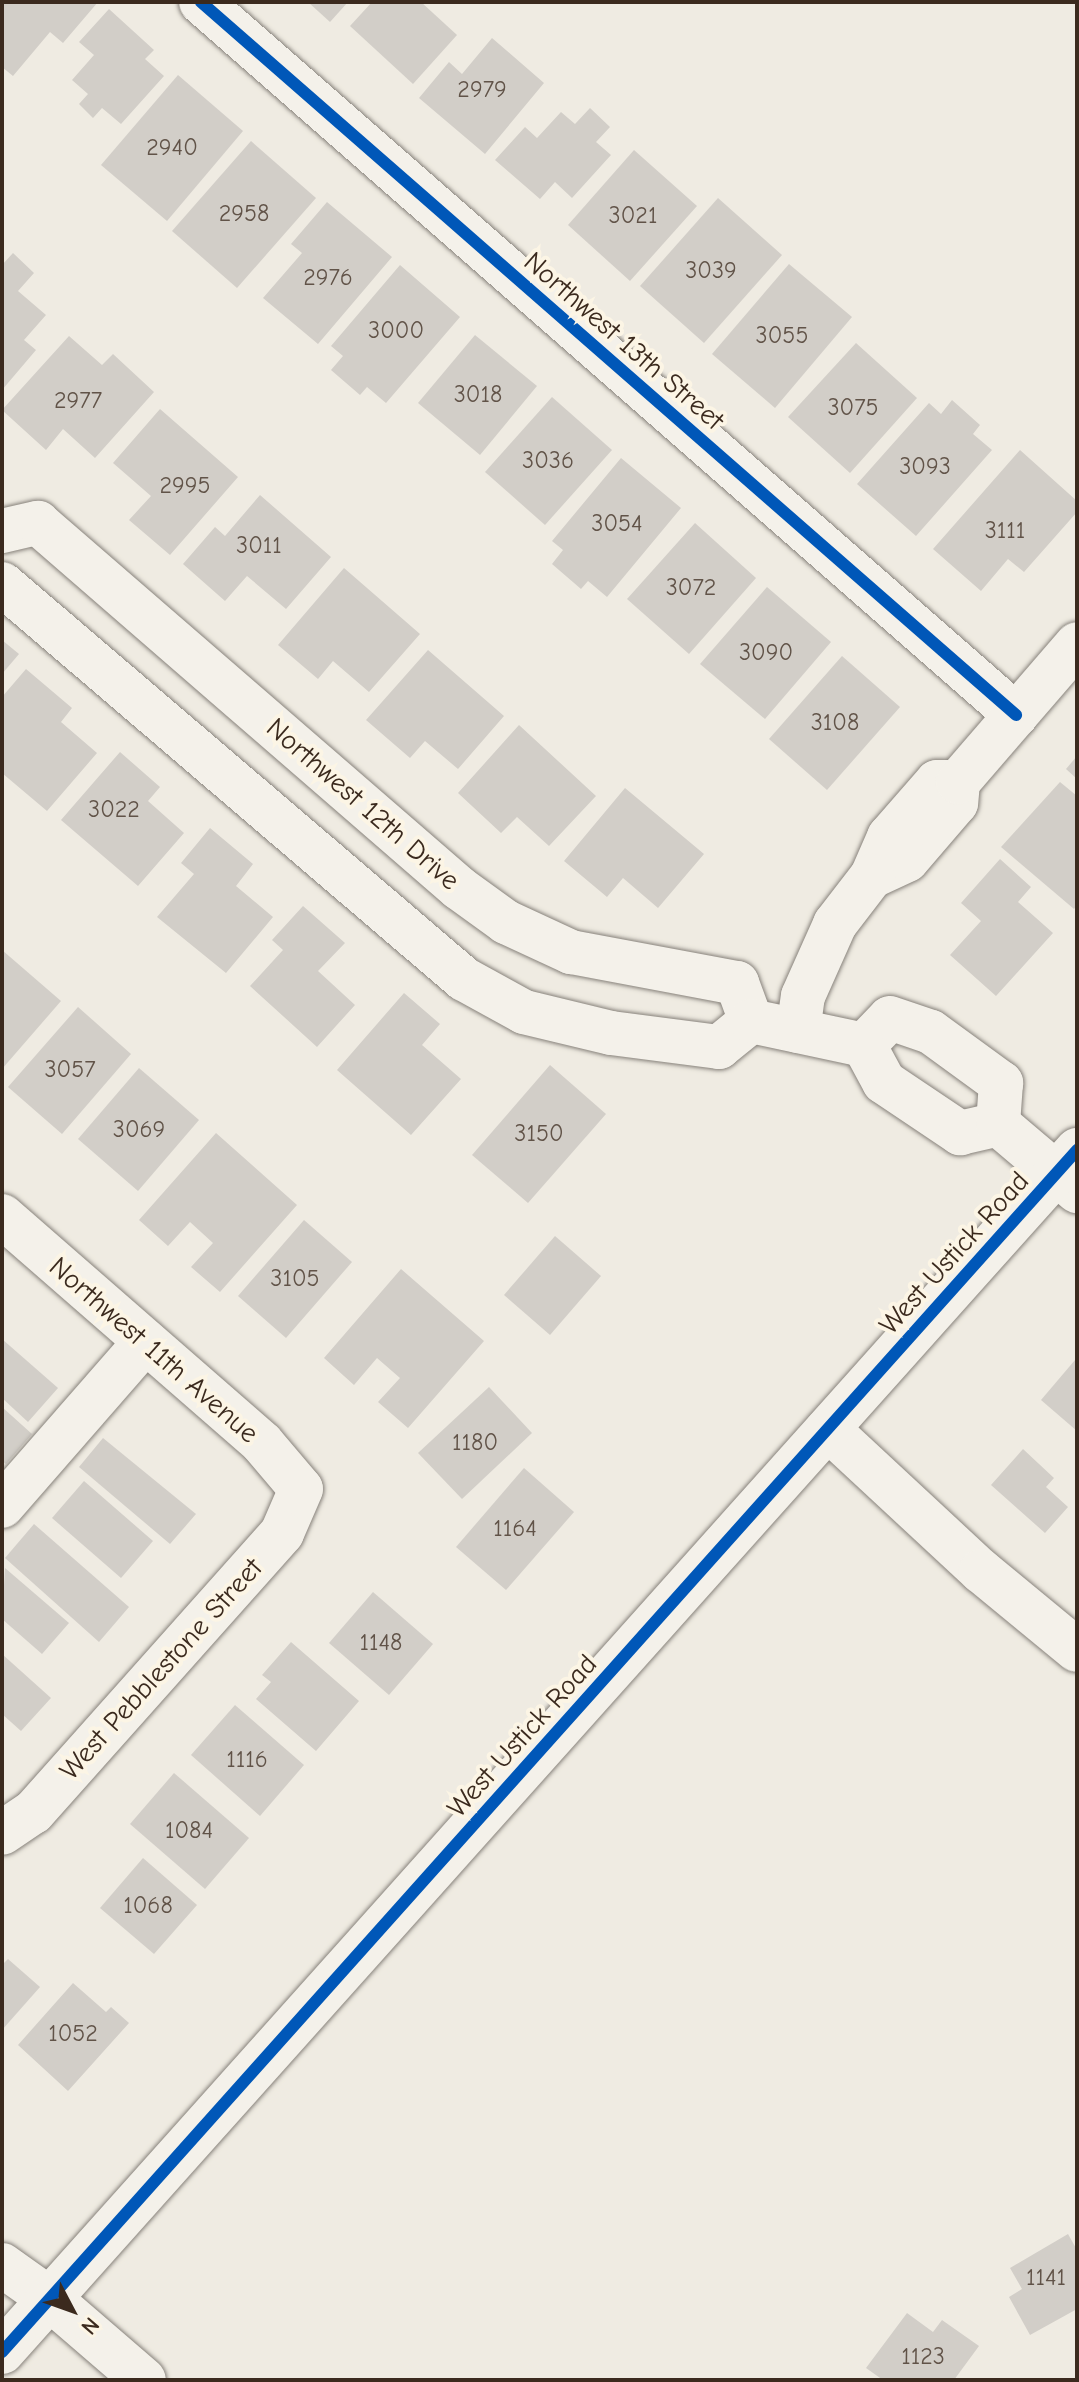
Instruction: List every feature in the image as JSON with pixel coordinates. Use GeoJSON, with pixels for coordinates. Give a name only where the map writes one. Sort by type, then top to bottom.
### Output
{"type":"FeatureCollection","features":[{"type":"Feature","properties":{"kind":"street","name":"Northwest 13th Street"},"geometry":{"type":"LineString","coordinates":[[201,2],[1016,715]]}},
{"type":"Feature","properties":{"kind":"street","name":"Northwest 12th Drive"},"geometry":{"type":"LineString","coordinates":[[2,531],[38,523],[459,888],[506,922],[571,952],[737,983],[751,1021]]}},
{"type":"Feature","properties":{"kind":"street"},"geometry":{"type":"LineString","coordinates":[[2,584],[464,979],[524,1012],[611,1033],[719,1047],[751,1021],[864,1045],[884,1082],[960,1133],[998,1124],[1070,1172]]}},
{"type":"Feature","properties":{"kind":"street"},"geometry":{"type":"LineString","coordinates":[[798,1031],[803,996],[835,924],[872,876],[889,837],[937,782],[958,782],[1077,644]]}},
{"type":"Feature","properties":{"kind":"street"},"geometry":{"type":"LineString","coordinates":[[864,1045],[890,1018],[931,1032],[1001,1083],[998,1124]]}},
{"type":"Feature","properties":{"kind":"street","name":"West Ustick Road"},"geometry":{"type":"LineString","coordinates":[[2,2352],[828,1429],[1070,1172]]}},
{"type":"Feature","properties":{"kind":"street","name":"Northwest 11th Avenue"},"geometry":{"type":"LineString","coordinates":[[2,1216],[262,1443],[301,1489]]}},
{"type":"Feature","properties":{"kind":"street"},"geometry":{"type":"LineString","coordinates":[[2,1506],[145,1342]]}},
{"type":"Feature","properties":{"kind":"street"},"geometry":{"type":"LineString","coordinates":[[828,1429],[981,1571],[1077,1650]]}},
{"type":"Feature","properties":{"kind":"street","name":"West Pebblestone Street"},"geometry":{"type":"LineString","coordinates":[[2,1833],[33,1812],[282,1533],[301,1489]]}},
{"type":"Feature","properties":{"kind":"street"},"geometry":{"type":"LineString","coordinates":[[2,2265],[50,2299],[144,2380]]}},
{"type":"Feature","properties":{"kind":"building"},"geometry":{"type":"Polygon","coordinates":[[[2,2],[98,2],[63,43],[50,32],[13,76],[2,67],[2,2]]]}},
{"type":"Feature","properties":{"kind":"building"},"geometry":{"type":"Polygon","coordinates":[[[308,2],[348,2],[330,22],[308,2]]]}},
{"type":"Feature","properties":{"kind":"building"},"geometry":{"type":"Polygon","coordinates":[[[372,2],[421,2],[457,35],[413,84],[350,26],[372,2]]]}},
{"type":"Feature","properties":{"kind":"building"},"geometry":{"type":"Polygon","coordinates":[[[109,9],[154,50],[145,59],[164,76],[121,124],[102,108],[93,118],[79,104],[88,94],[72,80],[94,55],[79,42],[109,9]]]}},
{"type":"Feature","properties":{"kind":"building"},"geometry":{"type":"Polygon","coordinates":[[[492,38],[544,83],[485,154],[419,98],[449,62],[462,74],[492,38]]]}},
{"type":"Feature","properties":{"kind":"building"},"geometry":{"type":"Polygon","coordinates":[[[178,75],[243,131],[167,221],[101,165],[178,75]]]}},
{"type":"Feature","properties":{"kind":"building"},"geometry":{"type":"Polygon","coordinates":[[[590,108],[610,127],[596,142],[611,155],[572,198],[555,182],[540,199],[495,160],[525,127],[537,138],[561,112],[575,124],[590,108]]]}},
{"type":"Feature","properties":{"kind":"building"},"geometry":{"type":"Polygon","coordinates":[[[251,141],[316,198],[237,288],[172,231],[251,141]]]}},
{"type":"Feature","properties":{"kind":"building"},"geometry":{"type":"Polygon","coordinates":[[[634,150],[697,206],[630,281],[568,225],[634,150]]]}},
{"type":"Feature","properties":{"kind":"building"},"geometry":{"type":"Polygon","coordinates":[[[718,198],[782,255],[704,343],[640,286],[718,198]]]}},
{"type":"Feature","properties":{"kind":"building"},"geometry":{"type":"Polygon","coordinates":[[[327,202],[392,257],[318,344],[263,298],[302,253],[291,244],[327,202]]]}},
{"type":"Feature","properties":{"kind":"building"},"geometry":{"type":"Polygon","coordinates":[[[13,253],[34,273],[18,291],[46,315],[24,340],[36,350],[2,390],[2,265],[13,253]]]}},
{"type":"Feature","properties":{"kind":"building"},"geometry":{"type":"Polygon","coordinates":[[[789,264],[852,317],[775,408],[712,354],[789,264]]]}},
{"type":"Feature","properties":{"kind":"building"},"geometry":{"type":"Polygon","coordinates":[[[400,265],[460,317],[386,403],[367,387],[360,395],[331,370],[343,356],[331,346],[400,265]]]}},
{"type":"Feature","properties":{"kind":"building"},"geometry":{"type":"Polygon","coordinates":[[[475,335],[537,386],[480,455],[418,403],[475,335]]]}},
{"type":"Feature","properties":{"kind":"building"},"geometry":{"type":"Polygon","coordinates":[[[69,336],[102,365],[113,354],[154,392],[95,458],[63,429],[46,450],[2,410],[69,336]]]}},
{"type":"Feature","properties":{"kind":"building"},"geometry":{"type":"Polygon","coordinates":[[[856,343],[917,398],[850,473],[788,417],[856,343]]]}},
{"type":"Feature","properties":{"kind":"building"},"geometry":{"type":"Polygon","coordinates":[[[552,397],[612,450],[545,525],[485,472],[552,397]]]}},
{"type":"Feature","properties":{"kind":"building"},"geometry":{"type":"Polygon","coordinates":[[[952,400],[980,425],[973,434],[992,450],[916,536],[857,484],[929,403],[941,414],[952,400]]]}},
{"type":"Feature","properties":{"kind":"building"},"geometry":{"type":"Polygon","coordinates":[[[160,409],[238,477],[170,555],[129,520],[151,496],[113,463],[160,409]]]}},
{"type":"Feature","properties":{"kind":"building"},"geometry":{"type":"Polygon","coordinates":[[[1020,450],[1077,501],[1077,512],[1024,572],[1008,559],[981,591],[933,549],[1020,450]]]}},
{"type":"Feature","properties":{"kind":"building"},"geometry":{"type":"Polygon","coordinates":[[[621,458],[681,508],[607,597],[588,581],[581,589],[552,564],[563,550],[552,541],[621,458]]]}},
{"type":"Feature","properties":{"kind":"building"},"geometry":{"type":"Polygon","coordinates":[[[260,495],[331,557],[286,609],[247,576],[225,601],[183,564],[215,527],[225,536],[260,495]]]}},
{"type":"Feature","properties":{"kind":"building"},"geometry":{"type":"Polygon","coordinates":[[[695,523],[756,578],[689,654],[627,599],[695,523]]]}},
{"type":"Feature","properties":{"kind":"building"},"geometry":{"type":"Polygon","coordinates":[[[344,568],[420,634],[369,692],[333,661],[318,679],[278,645],[344,568]]]}},
{"type":"Feature","properties":{"kind":"building"},"geometry":{"type":"Polygon","coordinates":[[[767,587],[831,642],[765,719],[700,664],[767,587]]]}},
{"type":"Feature","properties":{"kind":"building"},"geometry":{"type":"Polygon","coordinates":[[[2,640],[19,654],[2,674],[2,640]]]}},
{"type":"Feature","properties":{"kind":"building"},"geometry":{"type":"Polygon","coordinates":[[[428,650],[504,716],[458,769],[425,741],[410,758],[366,720],[428,650]]]}},
{"type":"Feature","properties":{"kind":"building"},"geometry":{"type":"Polygon","coordinates":[[[842,656],[900,707],[827,790],[769,739],[842,656]]]}},
{"type":"Feature","properties":{"kind":"building"},"geometry":{"type":"Polygon","coordinates":[[[26,669],[72,708],[61,722],[97,753],[47,811],[2,773],[2,697],[26,669]]]}},
{"type":"Feature","properties":{"kind":"building"},"geometry":{"type":"Polygon","coordinates":[[[519,725],[596,796],[549,846],[517,817],[501,833],[458,793],[519,725]]]}},
{"type":"Feature","properties":{"kind":"building"},"geometry":{"type":"Polygon","coordinates":[[[120,752],[160,787],[148,801],[184,833],[138,886],[61,820],[120,752]]]}},
{"type":"Feature","properties":{"kind":"building"},"geometry":{"type":"Polygon","coordinates":[[[1077,756],[1077,779],[1066,769],[1077,756]]]}},
{"type":"Feature","properties":{"kind":"building"},"geometry":{"type":"Polygon","coordinates":[[[1060,782],[1077,796],[1077,905],[1074,909],[1001,847],[1060,782]]]}},
{"type":"Feature","properties":{"kind":"building"},"geometry":{"type":"Polygon","coordinates":[[[625,788],[704,854],[658,908],[623,878],[607,897],[564,861],[625,788]]]}},
{"type":"Feature","properties":{"kind":"building"},"geometry":{"type":"Polygon","coordinates":[[[210,828],[253,864],[236,886],[273,917],[226,973],[157,917],[194,874],[181,863],[210,828]]]}},
{"type":"Feature","properties":{"kind":"building"},"geometry":{"type":"Polygon","coordinates":[[[1000,859],[1031,887],[1018,902],[1053,933],[996,996],[950,955],[981,921],[961,903],[1000,859]]]}},
{"type":"Feature","properties":{"kind":"building"},"geometry":{"type":"Polygon","coordinates":[[[303,906],[345,943],[318,971],[355,1005],[317,1047],[250,986],[283,950],[272,940],[303,906]]]}},
{"type":"Feature","properties":{"kind":"building"},"geometry":{"type":"Polygon","coordinates":[[[2,950],[61,1001],[2,1069],[2,950]]]}},
{"type":"Feature","properties":{"kind":"building"},"geometry":{"type":"Polygon","coordinates":[[[404,993],[440,1024],[422,1045],[461,1079],[411,1135],[337,1070],[404,993]]]}},
{"type":"Feature","properties":{"kind":"building"},"geometry":{"type":"Polygon","coordinates":[[[78,1007],[131,1054],[62,1134],[8,1087],[78,1007]]]}},
{"type":"Feature","properties":{"kind":"building"},"geometry":{"type":"Polygon","coordinates":[[[550,1065],[606,1114],[528,1203],[472,1155],[550,1065]]]}},
{"type":"Feature","properties":{"kind":"building"},"geometry":{"type":"Polygon","coordinates":[[[139,1068],[199,1120],[138,1191],[78,1139],[139,1068]]]}},
{"type":"Feature","properties":{"kind":"building"},"geometry":{"type":"Polygon","coordinates":[[[216,1133],[297,1205],[220,1292],[191,1267],[213,1243],[190,1222],[168,1246],[139,1220],[216,1133]]]}},
{"type":"Feature","properties":{"kind":"building"},"geometry":{"type":"Polygon","coordinates":[[[304,1220],[352,1262],[286,1338],[238,1296],[304,1220]]]}},
{"type":"Feature","properties":{"kind":"building"},"geometry":{"type":"Polygon","coordinates":[[[555,1236],[601,1276],[550,1335],[504,1295],[555,1236]]]}},
{"type":"Feature","properties":{"kind":"building"},"geometry":{"type":"Polygon","coordinates":[[[401,1269],[484,1341],[408,1428],[378,1402],[400,1378],[377,1358],[354,1385],[324,1358],[401,1269]]]}},
{"type":"Feature","properties":{"kind":"building"},"geometry":{"type":"Polygon","coordinates":[[[2,1339],[58,1388],[28,1422],[2,1398],[2,1339]]]}},
{"type":"Feature","properties":{"kind":"building"},"geometry":{"type":"Polygon","coordinates":[[[1075,1360],[1077,1362],[1077,1431],[1041,1400],[1075,1360]]]}},
{"type":"Feature","properties":{"kind":"building"},"geometry":{"type":"Polygon","coordinates":[[[489,1387],[532,1433],[462,1499],[418,1453],[489,1387]]]}},
{"type":"Feature","properties":{"kind":"building"},"geometry":{"type":"Polygon","coordinates":[[[2,1407],[32,1434],[6,1464],[2,1461],[2,1407]]]}},
{"type":"Feature","properties":{"kind":"building"},"geometry":{"type":"Polygon","coordinates":[[[103,1438],[196,1514],[170,1544],[79,1467],[103,1438]]]}},
{"type":"Feature","properties":{"kind":"building"},"geometry":{"type":"Polygon","coordinates":[[[1023,1449],[1054,1478],[1046,1487],[1068,1507],[1045,1533],[991,1485],[1023,1449]]]}},
{"type":"Feature","properties":{"kind":"building"},"geometry":{"type":"Polygon","coordinates":[[[524,1468],[574,1512],[506,1590],[456,1547],[524,1468]]]}},
{"type":"Feature","properties":{"kind":"building"},"geometry":{"type":"Polygon","coordinates":[[[84,1481],[153,1541],[121,1578],[52,1518],[84,1481]]]}},
{"type":"Feature","properties":{"kind":"building"},"geometry":{"type":"Polygon","coordinates":[[[34,1524],[129,1607],[99,1642],[5,1558],[34,1524]]]}},
{"type":"Feature","properties":{"kind":"building"},"geometry":{"type":"Polygon","coordinates":[[[5,1568],[69,1623],[42,1654],[2,1619],[5,1568]]]}},
{"type":"Feature","properties":{"kind":"building"},"geometry":{"type":"Polygon","coordinates":[[[373,1592],[433,1644],[389,1695],[329,1643],[373,1592]]]}},
{"type":"Feature","properties":{"kind":"building"},"geometry":{"type":"Polygon","coordinates":[[[291,1642],[359,1701],[316,1751],[256,1699],[271,1682],[262,1675],[291,1642]]]}},
{"type":"Feature","properties":{"kind":"building"},"geometry":{"type":"Polygon","coordinates":[[[2,1654],[51,1698],[21,1731],[2,1714],[2,1654]]]}},
{"type":"Feature","properties":{"kind":"building"},"geometry":{"type":"Polygon","coordinates":[[[235,1705],[304,1765],[260,1816],[191,1755],[235,1705]]]}},
{"type":"Feature","properties":{"kind":"building"},"geometry":{"type":"Polygon","coordinates":[[[174,1773],[249,1838],[205,1889],[130,1824],[174,1773]]]}},
{"type":"Feature","properties":{"kind":"building"},"geometry":{"type":"Polygon","coordinates":[[[143,1858],[197,1905],[154,1954],[100,1908],[143,1858]]]}},
{"type":"Feature","properties":{"kind":"building"},"geometry":{"type":"Polygon","coordinates":[[[8,1959],[40,1987],[2,2030],[2,1965],[8,1959]]]}},
{"type":"Feature","properties":{"kind":"building"},"geometry":{"type":"Polygon","coordinates":[[[73,1983],[106,2012],[111,2007],[129,2023],[68,2091],[18,2045],[73,1983]]]}},
{"type":"Feature","properties":{"kind":"building"},"geometry":{"type":"Polygon","coordinates":[[[1068,2234],[1077,2250],[1077,2309],[1030,2335],[1009,2297],[1022,2289],[1010,2268],[1068,2234]]]}},
{"type":"Feature","properties":{"kind":"building"},"geometry":{"type":"Polygon","coordinates":[[[907,2313],[933,2332],[942,2320],[979,2346],[954,2380],[883,2380],[866,2368],[907,2313]]]}},
{"type":"Feature","properties":{"kind":"cycle path"},"geometry":{"type":"LineString","coordinates":[[201,2],[1016,715]]}},
{"type":"Feature","properties":{"kind":"cycle path"},"geometry":{"type":"LineString","coordinates":[[2,2352],[1077,1150]]}}]}
